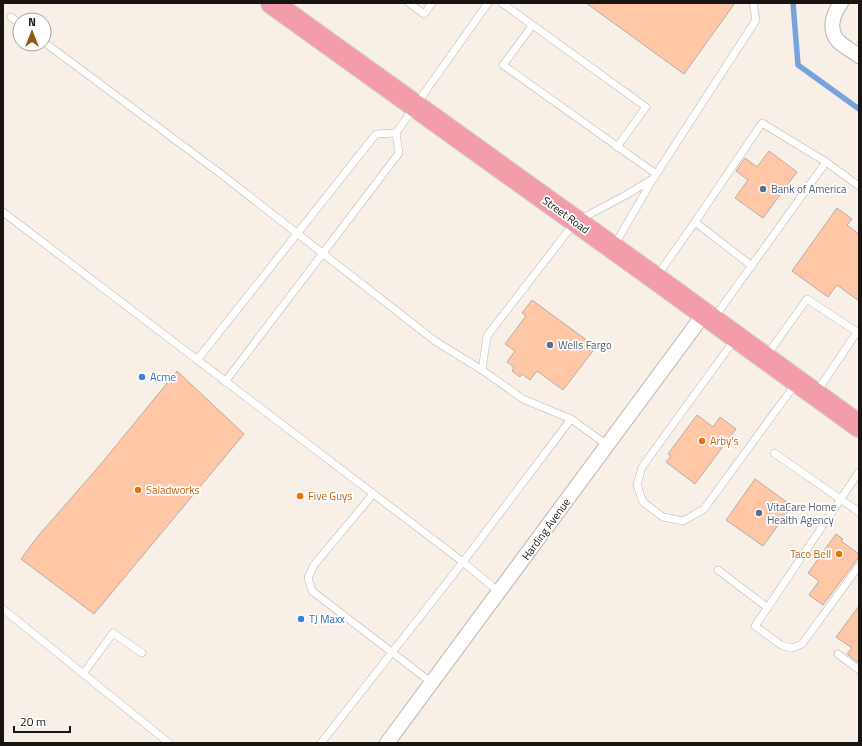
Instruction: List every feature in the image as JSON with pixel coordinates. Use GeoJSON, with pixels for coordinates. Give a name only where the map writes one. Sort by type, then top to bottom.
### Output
{"type":"FeatureCollection","features":[{"type":"Feature","properties":{"kind":"main road","name":"Street Road"},"geometry":{"type":"LineString","coordinates":[[272,3],[575,222],[656,278],[736,338],[859,426]]}},
{"type":"Feature","properties":{"kind":"street"},"geometry":{"type":"LineString","coordinates":[[841,3],[835,10],[832,25],[838,40],[859,56]]}},
{"type":"Feature","properties":{"kind":"street","name":"Harding Avenue"},"geometry":{"type":"LineString","coordinates":[[387,743],[607,445],[708,317]]}},
{"type":"Feature","properties":{"kind":"lane"},"geometry":{"type":"LineString","coordinates":[[409,3],[424,14],[432,3]]}},
{"type":"Feature","properties":{"kind":"lane"},"geometry":{"type":"LineString","coordinates":[[225,382],[399,152],[396,133],[416,107],[488,3]]}},
{"type":"Feature","properties":{"kind":"lane"},"geometry":{"type":"LineString","coordinates":[[502,3],[646,107],[617,147]]}},
{"type":"Feature","properties":{"kind":"lane"},"geometry":{"type":"LineString","coordinates":[[613,248],[654,177],[756,20],[753,3]]}},
{"type":"Feature","properties":{"kind":"lane"},"geometry":{"type":"LineString","coordinates":[[532,26],[503,65],[617,147],[654,177]]}},
{"type":"Feature","properties":{"kind":"lane"},"geometry":{"type":"LineString","coordinates":[[52,48],[298,233],[435,341],[482,370],[523,399],[571,419],[607,445]]}},
{"type":"Feature","properties":{"kind":"lane"},"geometry":{"type":"LineString","coordinates":[[656,278],[762,123],[826,162],[859,186]]}},
{"type":"Feature","properties":{"kind":"lane"},"geometry":{"type":"LineString","coordinates":[[197,360],[376,134],[396,133]]}},
{"type":"Feature","properties":{"kind":"lane"},"geometry":{"type":"LineString","coordinates":[[708,317],[752,266],[826,162]]}},
{"type":"Feature","properties":{"kind":"lane"},"geometry":{"type":"LineString","coordinates":[[482,370],[487,336],[575,222],[626,195],[654,177]]}},
{"type":"Feature","properties":{"kind":"lane"},"geometry":{"type":"LineString","coordinates":[[3,212],[463,562],[499,592]]}},
{"type":"Feature","properties":{"kind":"lane"},"geometry":{"type":"LineString","coordinates":[[695,222],[752,266]]}},
{"type":"Feature","properties":{"kind":"lane"},"geometry":{"type":"LineString","coordinates":[[765,358],[807,299],[858,332],[815,395]]}},
{"type":"Feature","properties":{"kind":"lane"},"geometry":{"type":"LineString","coordinates":[[736,338],[642,467],[637,485],[643,502],[663,517],[682,521],[704,509],[797,381]]}},
{"type":"Feature","properties":{"kind":"lane"},"geometry":{"type":"LineString","coordinates":[[321,743],[463,562],[571,419]]}},
{"type":"Feature","properties":{"kind":"lane"},"geometry":{"type":"LineString","coordinates":[[774,453],[859,512]]}},
{"type":"Feature","properties":{"kind":"lane"},"geometry":{"type":"LineString","coordinates":[[859,472],[755,626],[781,645],[792,648],[802,644],[859,566]]}},
{"type":"Feature","properties":{"kind":"lane"},"geometry":{"type":"LineString","coordinates":[[373,494],[314,565],[308,578],[312,591],[432,683]]}},
{"type":"Feature","properties":{"kind":"lane"},"geometry":{"type":"LineString","coordinates":[[718,570],[768,608]]}},
{"type":"Feature","properties":{"kind":"lane"},"geometry":{"type":"LineString","coordinates":[[3,610],[169,743]]}},
{"type":"Feature","properties":{"kind":"lane"},"geometry":{"type":"LineString","coordinates":[[83,674],[113,632],[142,654]]}},
{"type":"Feature","properties":{"kind":"lane"},"geometry":{"type":"LineString","coordinates":[[838,654],[859,670]]}},
{"type":"Feature","properties":{"kind":"building"},"geometry":{"type":"Polygon","coordinates":[[[586,3],[735,3],[684,74],[586,3]]]}},
{"type":"Feature","properties":{"kind":"building","name":"Bank of America"},"geometry":{"type":"Polygon","coordinates":[[[769,151],[797,172],[763,218],[735,198],[748,180],[736,171],[745,158],[757,167],[769,151]]]}},
{"type":"Feature","properties":{"kind":"building"},"geometry":{"type":"Polygon","coordinates":[[[837,208],[852,219],[847,225],[859,234],[859,301],[837,285],[828,297],[792,271],[837,208]]]}},
{"type":"Feature","properties":{"kind":"building","name":"Wells Fargo"},"geometry":{"type":"Polygon","coordinates":[[[532,300],[596,347],[563,390],[537,371],[530,380],[522,374],[520,377],[512,371],[514,367],[507,362],[515,351],[505,344],[526,316],[522,313],[532,300]]]}},
{"type":"Feature","properties":{"kind":"building","name":"Saladworks"},"geometry":{"type":"Polygon","coordinates":[[[177,371],[244,434],[94,614],[21,559],[38,536],[101,464],[177,371]]]}},
{"type":"Feature","properties":{"kind":"building","name":"Arby's"},"geometry":{"type":"Polygon","coordinates":[[[697,415],[713,427],[720,417],[736,429],[695,484],[666,462],[671,456],[668,454],[697,415]]]}},
{"type":"Feature","properties":{"kind":"building","name":"VitaCare Home Health Agency"},"geometry":{"type":"Polygon","coordinates":[[[755,479],[792,506],[763,546],[726,520],[755,479]]]}},
{"type":"Feature","properties":{"kind":"building"},"geometry":{"type":"Polygon","coordinates":[[[836,534],[843,539],[841,541],[859,554],[859,557],[823,605],[809,595],[819,581],[808,573],[836,534]]]}},
{"type":"Feature","properties":{"kind":"building"},"geometry":{"type":"Polygon","coordinates":[[[859,606],[859,663],[847,654],[852,648],[836,637],[859,606]]]}},
{"type":"Feature","properties":{"kind":"waterway"},"geometry":{"type":"LineString","coordinates":[[793,3],[798,65],[859,109]]}},
{"type":"Feature","properties":{"kind":"place","name":"Bank of America"},"geometry":{"type":"Point","coordinates":[763,189]}},
{"type":"Feature","properties":{"kind":"place","name":"Wells Fargo"},"geometry":{"type":"Point","coordinates":[550,345]}},
{"type":"Feature","properties":{"kind":"place","name":"Acme"},"geometry":{"type":"Point","coordinates":[142,377]}},
{"type":"Feature","properties":{"kind":"place","name":"Arby's"},"geometry":{"type":"Point","coordinates":[702,441]}},
{"type":"Feature","properties":{"kind":"place","name":"Saladworks"},"geometry":{"type":"Point","coordinates":[138,490]}},
{"type":"Feature","properties":{"kind":"place","name":"Five Guys"},"geometry":{"type":"Point","coordinates":[300,496]}},
{"type":"Feature","properties":{"kind":"place","name":"VitaCare Home Health Agency"},"geometry":{"type":"Point","coordinates":[759,513]}},
{"type":"Feature","properties":{"kind":"place","name":"Taco Bell"},"geometry":{"type":"Point","coordinates":[839,554]}},
{"type":"Feature","properties":{"kind":"place","name":"TJ Maxx"},"geometry":{"type":"Point","coordinates":[301,619]}}]}
